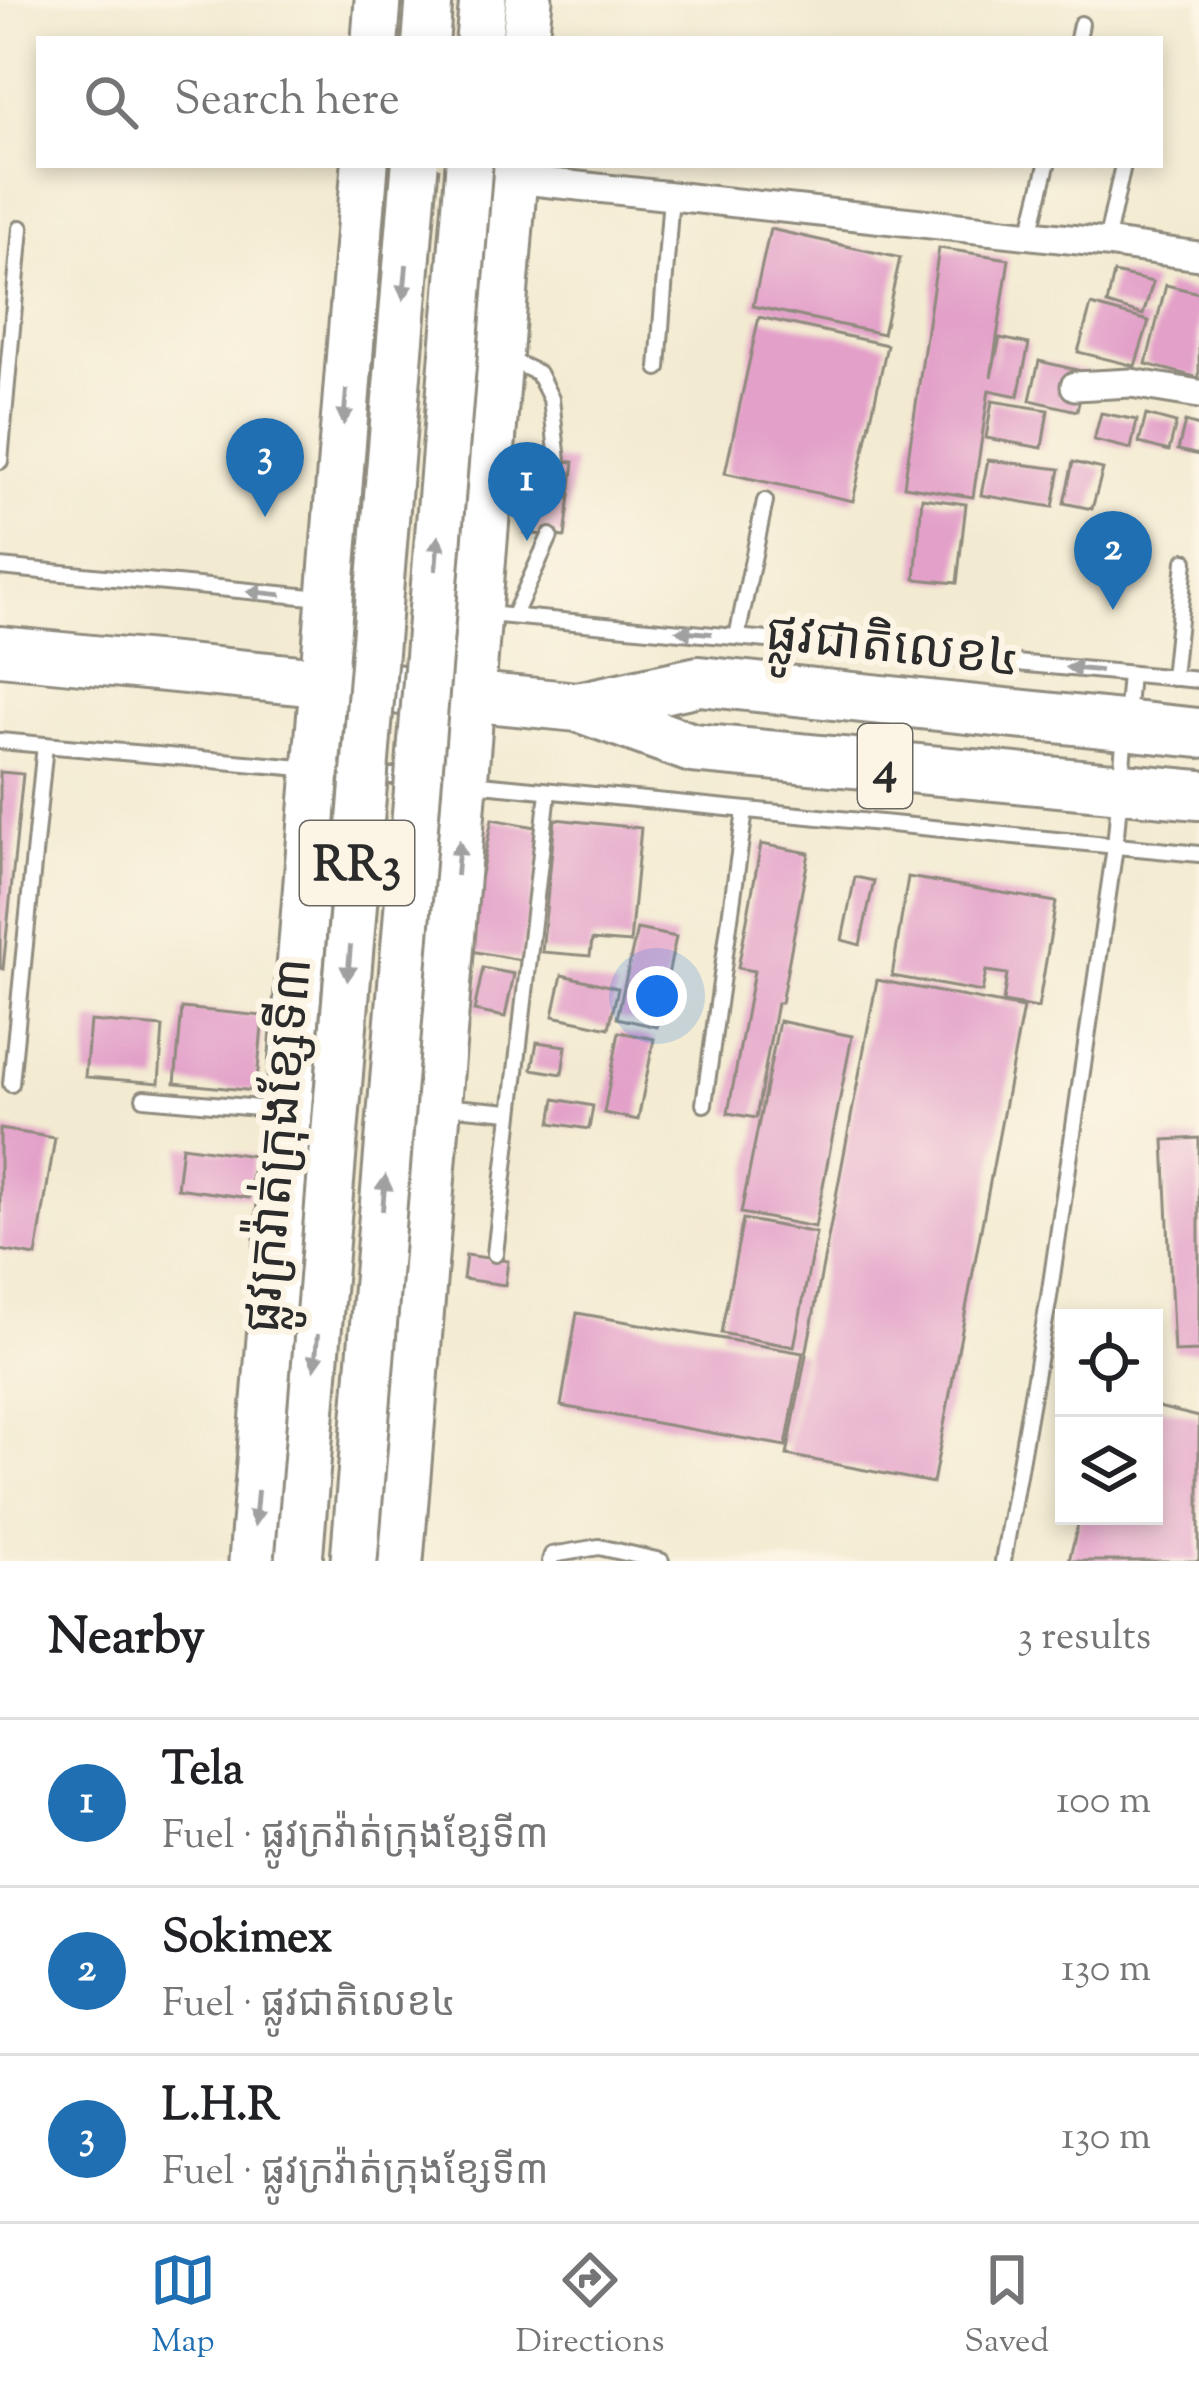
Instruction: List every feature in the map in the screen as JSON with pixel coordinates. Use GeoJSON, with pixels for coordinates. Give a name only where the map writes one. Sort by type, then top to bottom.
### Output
{"type":"FeatureCollection","features":[{"type":"Feature","properties":{"kind":"highway","name":"ផ្លូវជាតិលេខ៤"},"geometry":{"type":"LineString","coordinates":[[0,651],[578,707],[692,748],[1199,795]]}},
{"type":"Feature","properties":{"kind":"highway","name":"ផ្លូវជាតិលេខ៤"},"geometry":{"type":"LineString","coordinates":[[578,707],[699,681],[1199,733]]}},
{"type":"Feature","properties":{"kind":"main road"},"geometry":{"type":"LineString","coordinates":[[375,36],[378,0]]}},
{"type":"Feature","properties":{"kind":"main road"},"geometry":{"type":"LineString","coordinates":[[425,36],[429,0]]}},
{"type":"Feature","properties":{"kind":"main road"},"geometry":{"type":"LineString","coordinates":[[479,36],[482,0]]}},
{"type":"Feature","properties":{"kind":"main road"},"geometry":{"type":"LineString","coordinates":[[525,36],[529,0]]}},
{"type":"Feature","properties":{"kind":"main road"},"geometry":{"type":"LineString","coordinates":[[252,1561],[323,683],[350,601],[365,168]]}},
{"type":"Feature","properties":{"kind":"main road","name":"ផ្លូវក្រវ៉ាត់ក្រុងខ្សែទី៣"},"geometry":{"type":"LineString","coordinates":[[299,1561],[415,168]]}},
{"type":"Feature","properties":{"kind":"main road","name":"RR3"},"geometry":{"type":"LineString","coordinates":[[354,1561],[469,168]]}},
{"type":"Feature","properties":{"kind":"main road"},"geometry":{"type":"LineString","coordinates":[[400,1561],[471,697],[496,614],[500,354],[514,172]]}},
{"type":"Feature","properties":{"kind":"street"},"geometry":{"type":"LineString","coordinates":[[514,172],[671,196],[1199,256]]}},
{"type":"Feature","properties":{"kind":"street"},"geometry":{"type":"LineString","coordinates":[[1075,386],[1131,383],[1199,394]]}},
{"type":"Feature","properties":{"kind":"lane"},"geometry":{"type":"LineString","coordinates":[[1030,234],[1046,168]]}},
{"type":"Feature","properties":{"kind":"lane"},"geometry":{"type":"LineString","coordinates":[[1106,243],[1123,168]]}},
{"type":"Feature","properties":{"kind":"lane"},"geometry":{"type":"LineString","coordinates":[[658,368],[671,196]]}},
{"type":"Feature","properties":{"kind":"lane"},"geometry":{"type":"LineString","coordinates":[[0,461],[20,228]]}},
{"type":"Feature","properties":{"kind":"lane"},"geometry":{"type":"LineString","coordinates":[[500,354],[538,373],[551,398],[558,461]]}},
{"type":"Feature","properties":{"kind":"lane"},"geometry":{"type":"LineString","coordinates":[[737,637],[765,501]]}},
{"type":"Feature","properties":{"kind":"lane"},"geometry":{"type":"LineString","coordinates":[[496,614],[550,536]]}},
{"type":"Feature","properties":{"kind":"lane"},"geometry":{"type":"LineString","coordinates":[[1173,678],[1186,561]]}},
{"type":"Feature","properties":{"kind":"lane"},"geometry":{"type":"LineString","coordinates":[[0,567],[393,605]]}},
{"type":"Feature","properties":{"kind":"lane"},"geometry":{"type":"LineString","coordinates":[[414,608],[1199,680]]}},
{"type":"Feature","properties":{"kind":"lane"},"geometry":{"type":"LineString","coordinates":[[1003,1561],[1049,1297],[1115,847],[1130,674]]}},
{"type":"Feature","properties":{"kind":"lane"},"geometry":{"type":"LineString","coordinates":[[0,741],[1199,854]]}},
{"type":"Feature","properties":{"kind":"lane"},"geometry":{"type":"LineString","coordinates":[[11,1084],[45,745]]}},
{"type":"Feature","properties":{"kind":"lane"},"geometry":{"type":"LineString","coordinates":[[495,1254],[548,792]]}},
{"type":"Feature","properties":{"kind":"lane"},"geometry":{"type":"LineString","coordinates":[[704,1105],[745,811]]}},
{"type":"Feature","properties":{"kind":"lane"},"geometry":{"type":"LineString","coordinates":[[144,1098],[288,1111]]}},
{"type":"Feature","properties":{"kind":"lane"},"geometry":{"type":"LineString","coordinates":[[437,1106],[510,1112]]}},
{"type":"Feature","properties":{"kind":"lane"},"geometry":{"type":"LineString","coordinates":[[550,1561],[552,1555],[598,1547],[661,1561]]}},
{"type":"Feature","properties":{"kind":"building"},"geometry":{"type":"Polygon","coordinates":[[[770,229],[900,258],[883,334],[753,306],[770,229]]]}},
{"type":"Feature","properties":{"kind":"building"},"geometry":{"type":"Polygon","coordinates":[[[939,248],[1009,259],[991,377],[1000,338],[1029,344],[1018,396],[989,390],[973,497],[904,486],[939,248]]]}},
{"type":"Feature","properties":{"kind":"building"},"geometry":{"type":"Polygon","coordinates":[[[1114,273],[1153,282],[1143,315],[1107,304],[1114,273]]]}},
{"type":"Feature","properties":{"kind":"building"},"geometry":{"type":"Polygon","coordinates":[[[1166,285],[1199,293],[1199,378],[1146,364],[1166,285]]]}},
{"type":"Feature","properties":{"kind":"building"},"geometry":{"type":"Polygon","coordinates":[[[1091,305],[1149,321],[1135,366],[1078,352],[1091,305]]]}},
{"type":"Feature","properties":{"kind":"building"},"geometry":{"type":"Polygon","coordinates":[[[759,317],[887,345],[853,501],[725,473],[759,317]]]}},
{"type":"Feature","properties":{"kind":"building"},"geometry":{"type":"Polygon","coordinates":[[[1039,361],[1086,372],[1077,411],[1030,400],[1039,361]]]}},
{"type":"Feature","properties":{"kind":"building"},"geometry":{"type":"Polygon","coordinates":[[[992,401],[1048,410],[1042,448],[986,438],[992,401]]]}},
{"type":"Feature","properties":{"kind":"building"},"geometry":{"type":"Polygon","coordinates":[[[1101,413],[1137,420],[1131,449],[1094,440],[1101,413]]]}},
{"type":"Feature","properties":{"kind":"building"},"geometry":{"type":"Polygon","coordinates":[[[1146,415],[1176,423],[1169,451],[1139,443],[1146,415]]]}},
{"type":"Feature","properties":{"kind":"building"},"geometry":{"type":"Polygon","coordinates":[[[1185,422],[1199,426],[1199,455],[1178,450],[1185,422]]]}},
{"type":"Feature","properties":{"kind":"building"},"geometry":{"type":"Polygon","coordinates":[[[534,458],[574,462],[565,537],[525,533],[534,458]]]}},
{"type":"Feature","properties":{"kind":"building"},"geometry":{"type":"Polygon","coordinates":[[[988,460],[1060,469],[1053,507],[981,495],[988,460]]]}},
{"type":"Feature","properties":{"kind":"building"},"geometry":{"type":"Polygon","coordinates":[[[1073,462],[1103,469],[1092,509],[1064,503],[1073,462]]]}},
{"type":"Feature","properties":{"kind":"building"},"geometry":{"type":"Polygon","coordinates":[[[922,498],[966,504],[957,583],[915,579],[922,498]]]}},
{"type":"Feature","properties":{"kind":"building"},"geometry":{"type":"Polygon","coordinates":[[[0,772],[23,774],[3,969],[0,968],[0,772]]]}},
{"type":"Feature","properties":{"kind":"building"},"geometry":{"type":"Polygon","coordinates":[[[492,819],[546,829],[520,960],[466,950],[492,819]]]}},
{"type":"Feature","properties":{"kind":"building"},"geometry":{"type":"Polygon","coordinates":[[[555,819],[641,828],[630,943],[592,940],[590,956],[542,952],[555,819]]]}},
{"type":"Feature","properties":{"kind":"building"},"geometry":{"type":"Polygon","coordinates":[[[761,844],[809,853],[756,1118],[728,1113],[754,971],[738,968],[761,844]]]}},
{"type":"Feature","properties":{"kind":"building"},"geometry":{"type":"Polygon","coordinates":[[[855,877],[874,881],[860,945],[842,940],[855,877]]]}},
{"type":"Feature","properties":{"kind":"building"},"geometry":{"type":"Polygon","coordinates":[[[908,877],[1056,902],[1038,1008],[1003,1002],[1007,974],[986,971],[982,992],[892,976],[908,877]]]}},
{"type":"Feature","properties":{"kind":"building"},"geometry":{"type":"Polygon","coordinates":[[[637,929],[676,937],[657,1027],[617,1018],[637,929]]]}},
{"type":"Feature","properties":{"kind":"building"},"geometry":{"type":"Polygon","coordinates":[[[483,968],[514,974],[505,1017],[474,1011],[483,968]]]}},
{"type":"Feature","properties":{"kind":"building"},"geometry":{"type":"Polygon","coordinates":[[[562,975],[618,988],[609,1028],[553,1016],[562,975]]]}},
{"type":"Feature","properties":{"kind":"building"},"geometry":{"type":"Polygon","coordinates":[[[877,980],[1023,1008],[933,1483],[787,1455],[877,980]]]}},
{"type":"Feature","properties":{"kind":"building"},"geometry":{"type":"Polygon","coordinates":[[[182,1008],[263,1016],[256,1091],[175,1083],[182,1008]]]}},
{"type":"Feature","properties":{"kind":"building"},"geometry":{"type":"Polygon","coordinates":[[[90,1021],[163,1027],[159,1083],[85,1077],[90,1021]]]}},
{"type":"Feature","properties":{"kind":"building"},"geometry":{"type":"Polygon","coordinates":[[[779,1021],[852,1036],[815,1227],[741,1213],[779,1021]]]}},
{"type":"Feature","properties":{"kind":"building"},"geometry":{"type":"Polygon","coordinates":[[[619,1032],[654,1039],[638,1120],[604,1113],[619,1032]]]}},
{"type":"Feature","properties":{"kind":"building"},"geometry":{"type":"Polygon","coordinates":[[[537,1042],[566,1046],[562,1074],[532,1069],[537,1042]]]}},
{"type":"Feature","properties":{"kind":"building"},"geometry":{"type":"Polygon","coordinates":[[[555,1099],[593,1106],[589,1129],[551,1123],[555,1099]]]}},
{"type":"Feature","properties":{"kind":"building"},"geometry":{"type":"Polygon","coordinates":[[[0,1129],[55,1138],[36,1256],[0,1250],[0,1129]]]}},
{"type":"Feature","properties":{"kind":"building"},"geometry":{"type":"Polygon","coordinates":[[[1199,1138],[1199,1351],[1174,1352],[1164,1140],[1199,1138]]]}},
{"type":"Feature","properties":{"kind":"building"},"geometry":{"type":"Polygon","coordinates":[[[182,1146],[254,1156],[249,1198],[177,1188],[182,1146]]]}},
{"type":"Feature","properties":{"kind":"building"},"geometry":{"type":"Polygon","coordinates":[[[743,1219],[816,1233],[794,1347],[721,1333],[743,1219]]]}},
{"type":"Feature","properties":{"kind":"building"},"geometry":{"type":"Polygon","coordinates":[[[466,1255],[508,1261],[505,1285],[463,1279],[466,1255]]]}},
{"type":"Feature","properties":{"kind":"building"},"geometry":{"type":"Polygon","coordinates":[[[577,1313],[803,1353],[786,1446],[561,1406],[577,1313]]]}},
{"type":"Feature","properties":{"kind":"building"},"geometry":{"type":"Polygon","coordinates":[[[1163,1408],[1199,1417],[1199,1561],[1069,1561],[1078,1525],[1163,1525],[1163,1408]]]}},
{"type":"Feature","properties":{"kind":"place","name":"L.H.R"},"geometry":{"type":"Point","coordinates":[265,517]}},
{"type":"Feature","properties":{"kind":"place","name":"Tela"},"geometry":{"type":"Point","coordinates":[527,541]}},
{"type":"Feature","properties":{"kind":"place","name":"Sokimex"},"geometry":{"type":"Point","coordinates":[1113,610]}}]}
